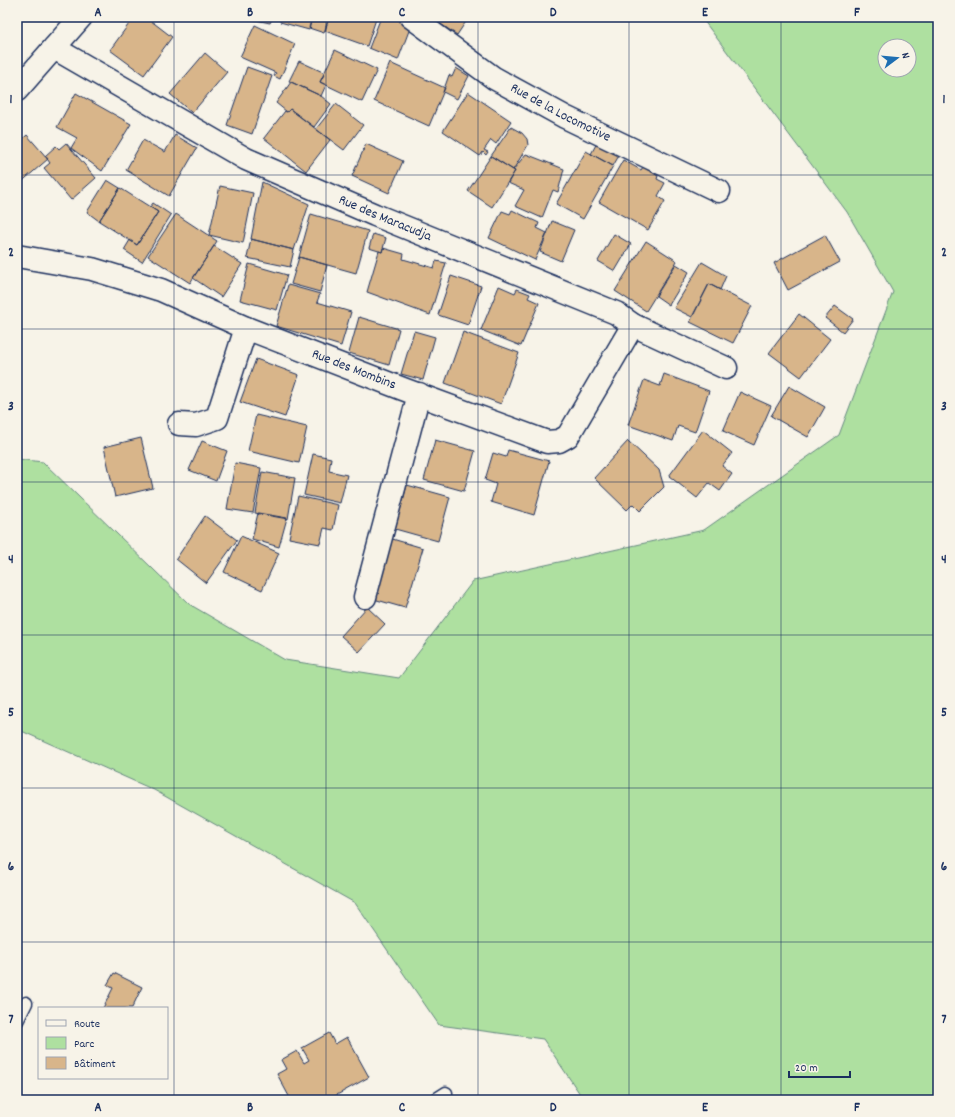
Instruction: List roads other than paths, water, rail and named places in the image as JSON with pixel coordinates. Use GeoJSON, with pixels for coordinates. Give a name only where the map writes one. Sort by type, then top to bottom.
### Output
{"type":"FeatureCollection","features":[{"type":"Feature","properties":{"kind":"street"},"geometry":{"type":"LineString","coordinates":[[17,90],[82,17]]}},
{"type":"Feature","properties":{"kind":"street","name":"Rue de la Locomotive"},"geometry":{"type":"LineString","coordinates":[[411,17],[494,78],[566,117],[719,191]]}},
{"type":"Feature","properties":{"kind":"street","name":"Rue des Maracudja"},"geometry":{"type":"LineString","coordinates":[[54,48],[246,159],[375,215],[616,313],[633,324],[726,368]]}},
{"type":"Feature","properties":{"kind":"street","name":"Rue des Mombins"},"geometry":{"type":"LineString","coordinates":[[17,256],[92,269],[161,290],[246,328],[547,442],[559,441],[568,436],[633,324]]}},
{"type":"Feature","properties":{"kind":"street"},"geometry":{"type":"LineString","coordinates":[[179,424],[196,425],[217,418],[246,328]]}},
{"type":"Feature","properties":{"kind":"street"},"geometry":{"type":"LineString","coordinates":[[365,597],[419,394]]}},
{"type":"Feature","properties":{"kind":"lane"},"geometry":{"type":"LineString","coordinates":[[17,1021],[26,1003]]}},
{"type":"Feature","properties":{"kind":"lane"},"geometry":{"type":"LineString","coordinates":[[435,1100],[446,1093]]}}]}
